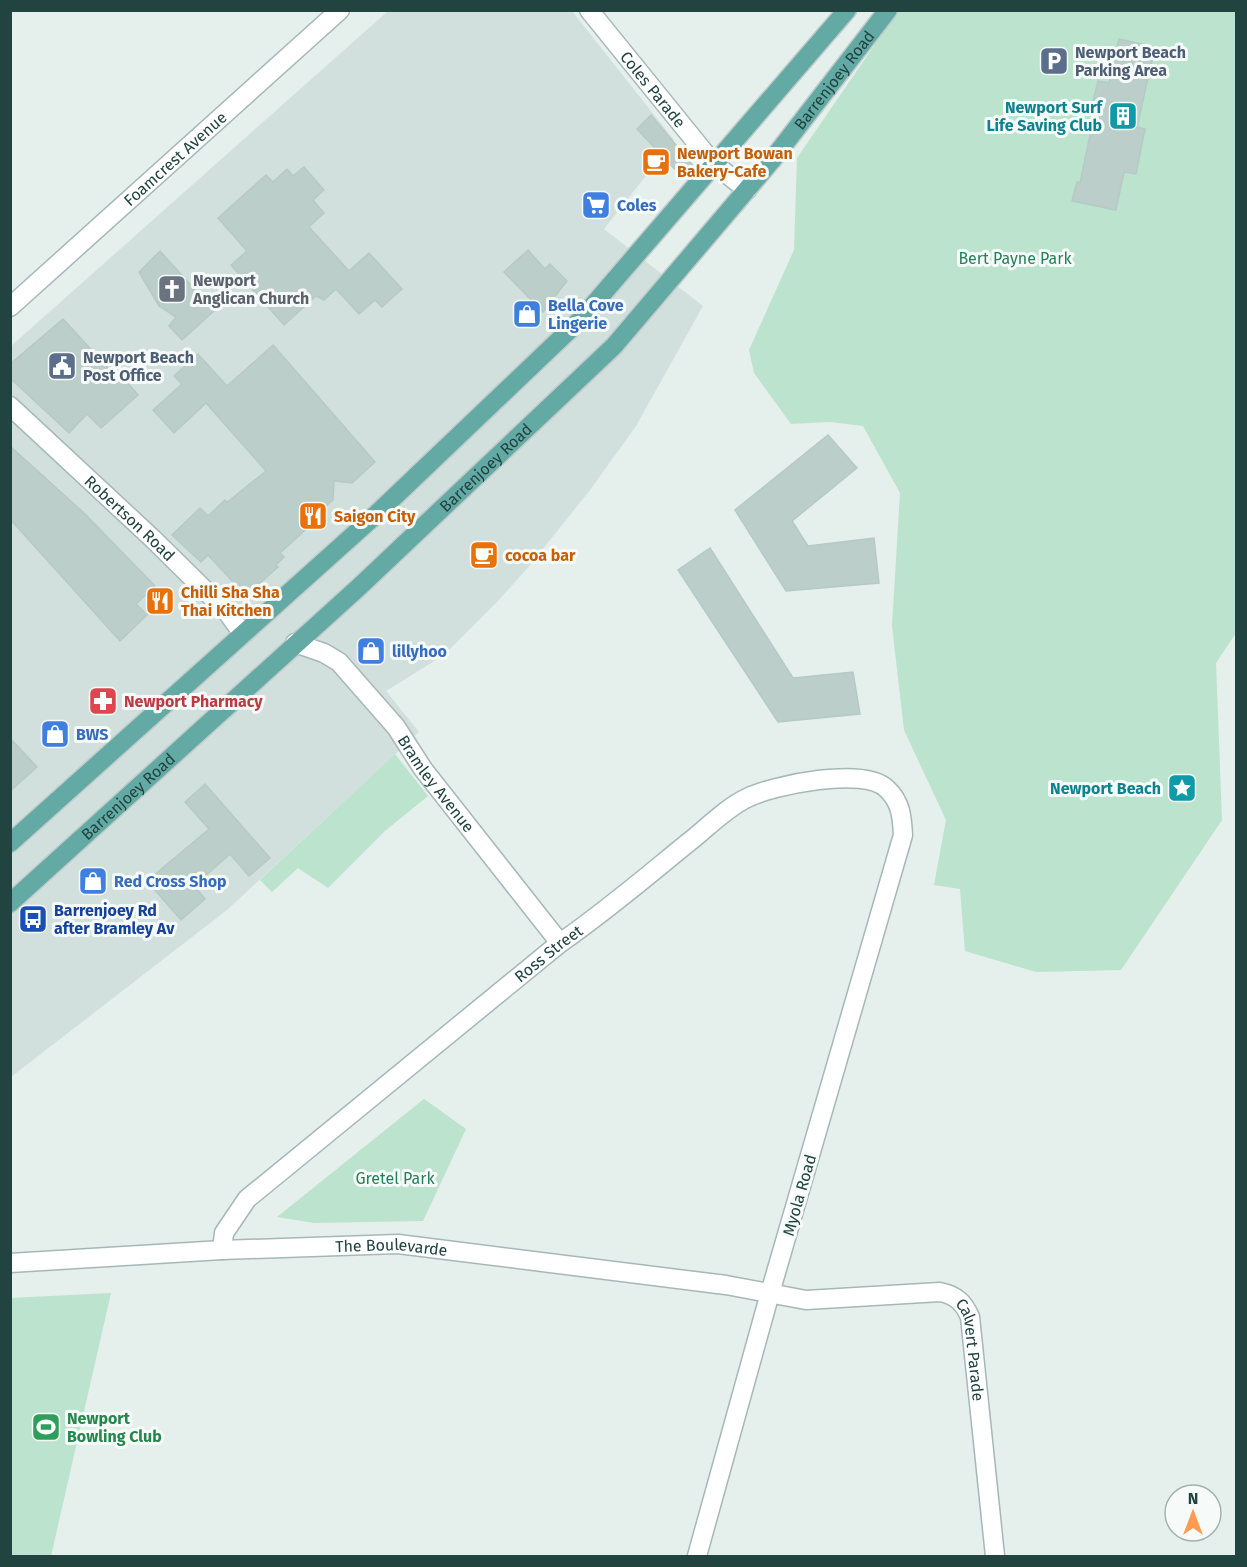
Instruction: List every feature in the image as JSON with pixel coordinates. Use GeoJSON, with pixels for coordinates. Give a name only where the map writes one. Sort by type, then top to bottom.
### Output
{"type":"FeatureCollection","features":[{"type":"Feature","properties":{"kind":"main road","name":"Barrenjoey Road"},"geometry":{"type":"LineString","coordinates":[[10,843],[432,462],[581,319],[847,10]]}},
{"type":"Feature","properties":{"kind":"main road","name":"Barrenjoey Road"},"geometry":{"type":"LineString","coordinates":[[10,903],[376,571],[614,346],[796,130],[888,10]]}},
{"type":"Feature","properties":{"kind":"street","name":"Foamcrest Avenue"},"geometry":{"type":"LineString","coordinates":[[10,307],[340,10]]}},
{"type":"Feature","properties":{"kind":"street","name":"Coles Parade"},"geometry":{"type":"LineString","coordinates":[[589,10],[713,163],[747,190]]}},
{"type":"Feature","properties":{"kind":"street","name":"Robertson Road"},"geometry":{"type":"LineString","coordinates":[[10,406],[153,539],[227,612],[243,634]]}},
{"type":"Feature","properties":{"kind":"street","name":"Bramley Avenue"},"geometry":{"type":"LineString","coordinates":[[295,643],[324,653],[339,662],[396,727],[423,769],[560,943]]}},
{"type":"Feature","properties":{"kind":"street","name":"Ross Street"},"geometry":{"type":"LineString","coordinates":[[222,1250],[224,1233],[247,1199],[560,943],[746,798],[814,780],[837,778],[875,782],[886,787],[897,803],[902,813],[903,835]]}},
{"type":"Feature","properties":{"kind":"street","name":"Myola Road"},"geometry":{"type":"LineString","coordinates":[[697,1557],[770,1293],[903,835]]}},
{"type":"Feature","properties":{"kind":"street","name":"The Boulevarde"},"geometry":{"type":"LineString","coordinates":[[10,1263],[222,1250],[398,1244],[726,1285],[770,1293]]}},
{"type":"Feature","properties":{"kind":"street","name":"Calvert Parade"},"geometry":{"type":"LineString","coordinates":[[770,1293],[806,1300],[940,1292],[957,1298],[966,1307],[972,1330],[995,1557]]}},
{"type":"Feature","properties":{"kind":"shaded area"},"geometry":{"type":"Polygon","coordinates":[[[388,11],[572,11],[674,140],[604,229],[703,306],[636,426],[590,490],[526,570],[444,655],[386,691],[419,732],[227,910],[11,1077],[11,346],[388,11]]]}},
{"type":"Feature","properties":{"kind":"green space","name":"Bert Payne Park"},"geometry":{"type":"Polygon","coordinates":[[[898,11],[1236,11],[1236,633],[1216,663],[1222,820],[1121,970],[1036,972],[965,951],[960,889],[934,885],[946,820],[904,730],[892,626],[900,493],[863,426],[830,422],[791,424],[754,373],[749,350],[794,250],[797,158],[898,11]]]}},
{"type":"Feature","properties":{"kind":"green space"},"geometry":{"type":"Polygon","coordinates":[[[395,754],[428,796],[385,831],[328,888],[298,868],[272,892],[260,880],[395,754]]]}},
{"type":"Feature","properties":{"kind":"green space","name":"Gretel Park"},"geometry":{"type":"Polygon","coordinates":[[[424,1099],[466,1129],[423,1221],[314,1223],[277,1217],[424,1099]]]}},
{"type":"Feature","properties":{"kind":"green space","name":"Newport Bowling Club"},"geometry":{"type":"Polygon","coordinates":[[[111,1293],[51,1556],[11,1556],[11,1298],[111,1293]]]}},
{"type":"Feature","properties":{"kind":"building","name":"Newport Surf Life Saving Club"},"geometry":{"type":"Polygon","coordinates":[[[1119,39],[1155,47],[1137,127],[1145,129],[1136,174],[1124,172],[1116,210],[1072,201],[1077,182],[1080,183],[1097,102],[1093,101],[1098,81],[1109,83],[1119,39]]]}},
{"type":"Feature","properties":{"kind":"building"},"geometry":{"type":"Polygon","coordinates":[[[651,115],[695,168],[683,178],[637,129],[651,115]]]}},
{"type":"Feature","properties":{"kind":"building"},"geometry":{"type":"Polygon","coordinates":[[[304,167],[324,190],[313,200],[324,213],[309,227],[349,271],[369,253],[402,289],[382,307],[375,300],[359,314],[336,289],[324,300],[316,296],[284,325],[231,265],[247,251],[218,218],[266,175],[273,182],[287,169],[293,176],[304,167]]]}},
{"type":"Feature","properties":{"kind":"building"},"geometry":{"type":"Polygon","coordinates":[[[528,250],[545,269],[550,264],[567,281],[543,312],[504,272],[528,250]]]}},
{"type":"Feature","properties":{"kind":"building","name":"Newport Anglican Church"},"geometry":{"type":"Polygon","coordinates":[[[160,251],[214,311],[182,340],[169,326],[176,317],[159,306],[139,272],[160,251]]]}},
{"type":"Feature","properties":{"kind":"building"},"geometry":{"type":"Polygon","coordinates":[[[63,319],[122,383],[126,381],[138,395],[101,428],[87,414],[69,433],[10,378],[10,364],[63,319]]]}},
{"type":"Feature","properties":{"kind":"building"},"geometry":{"type":"Polygon","coordinates":[[[273,345],[375,462],[352,483],[334,481],[333,500],[310,520],[313,523],[280,553],[284,557],[276,565],[278,567],[246,596],[208,555],[201,562],[172,535],[200,508],[208,516],[225,500],[227,502],[230,500],[266,471],[206,403],[174,433],[153,410],[182,384],[174,376],[198,354],[227,386],[273,345]]]}},
{"type":"Feature","properties":{"kind":"building"},"geometry":{"type":"Polygon","coordinates":[[[828,435],[857,468],[792,521],[808,546],[874,538],[879,583],[786,591],[735,510],[828,435]]]}},
{"type":"Feature","properties":{"kind":"building"},"geometry":{"type":"Polygon","coordinates":[[[10,446],[85,514],[155,586],[136,604],[147,615],[120,641],[10,519],[10,446]]]}},
{"type":"Feature","properties":{"kind":"building"},"geometry":{"type":"Polygon","coordinates":[[[710,548],[793,678],[853,672],[860,714],[778,722],[678,570],[710,548]]]}},
{"type":"Feature","properties":{"kind":"building"},"geometry":{"type":"Polygon","coordinates":[[[10,738],[37,767],[10,791],[10,738]]]}},
{"type":"Feature","properties":{"kind":"building"},"geometry":{"type":"Polygon","coordinates":[[[205,784],[270,858],[249,876],[230,854],[194,886],[205,899],[181,920],[147,881],[209,829],[185,802],[205,784]]]}},
{"type":"Feature","properties":{"kind":"place","name":"Newport Beach Parking Area"},"geometry":{"type":"Point","coordinates":[1054,61]}},
{"type":"Feature","properties":{"kind":"place","name":"Newport Surf Life Saving Club"},"geometry":{"type":"Point","coordinates":[1123,116]}},
{"type":"Feature","properties":{"kind":"place","name":"Newport Bowan Bakery-Cafe"},"geometry":{"type":"Point","coordinates":[656,162]}},
{"type":"Feature","properties":{"kind":"place","name":"Coles"},"geometry":{"type":"Point","coordinates":[596,205]}},
{"type":"Feature","properties":{"kind":"place","name":"Newport Anglican Church"},"geometry":{"type":"Point","coordinates":[172,289]}},
{"type":"Feature","properties":{"kind":"place","name":"Bella Cove Lingerie"},"geometry":{"type":"Point","coordinates":[527,314]}},
{"type":"Feature","properties":{"kind":"place","name":"Newport Beach Post Office"},"geometry":{"type":"Point","coordinates":[62,366]}},
{"type":"Feature","properties":{"kind":"place","name":"Saigon City"},"geometry":{"type":"Point","coordinates":[313,516]}},
{"type":"Feature","properties":{"kind":"place","name":"cocoa bar"},"geometry":{"type":"Point","coordinates":[484,555]}},
{"type":"Feature","properties":{"kind":"place","name":"Chilli Sha Sha Thai Kitchen"},"geometry":{"type":"Point","coordinates":[160,601]}},
{"type":"Feature","properties":{"kind":"place","name":"lillyhoo"},"geometry":{"type":"Point","coordinates":[371,651]}},
{"type":"Feature","properties":{"kind":"place","name":"Newport Pharmacy"},"geometry":{"type":"Point","coordinates":[103,701]}},
{"type":"Feature","properties":{"kind":"place","name":"BWS"},"geometry":{"type":"Point","coordinates":[55,734]}},
{"type":"Feature","properties":{"kind":"place","name":"Newport Beach"},"geometry":{"type":"Point","coordinates":[1182,788]}},
{"type":"Feature","properties":{"kind":"place","name":"Red Cross Shop"},"geometry":{"type":"Point","coordinates":[93,881]}},
{"type":"Feature","properties":{"kind":"place","name":"Barrenjoey Rd after Bramley Av"},"geometry":{"type":"Point","coordinates":[33,919]}},
{"type":"Feature","properties":{"kind":"place","name":"Newport Bowling Club"},"geometry":{"type":"Point","coordinates":[46,1427]}}]}
